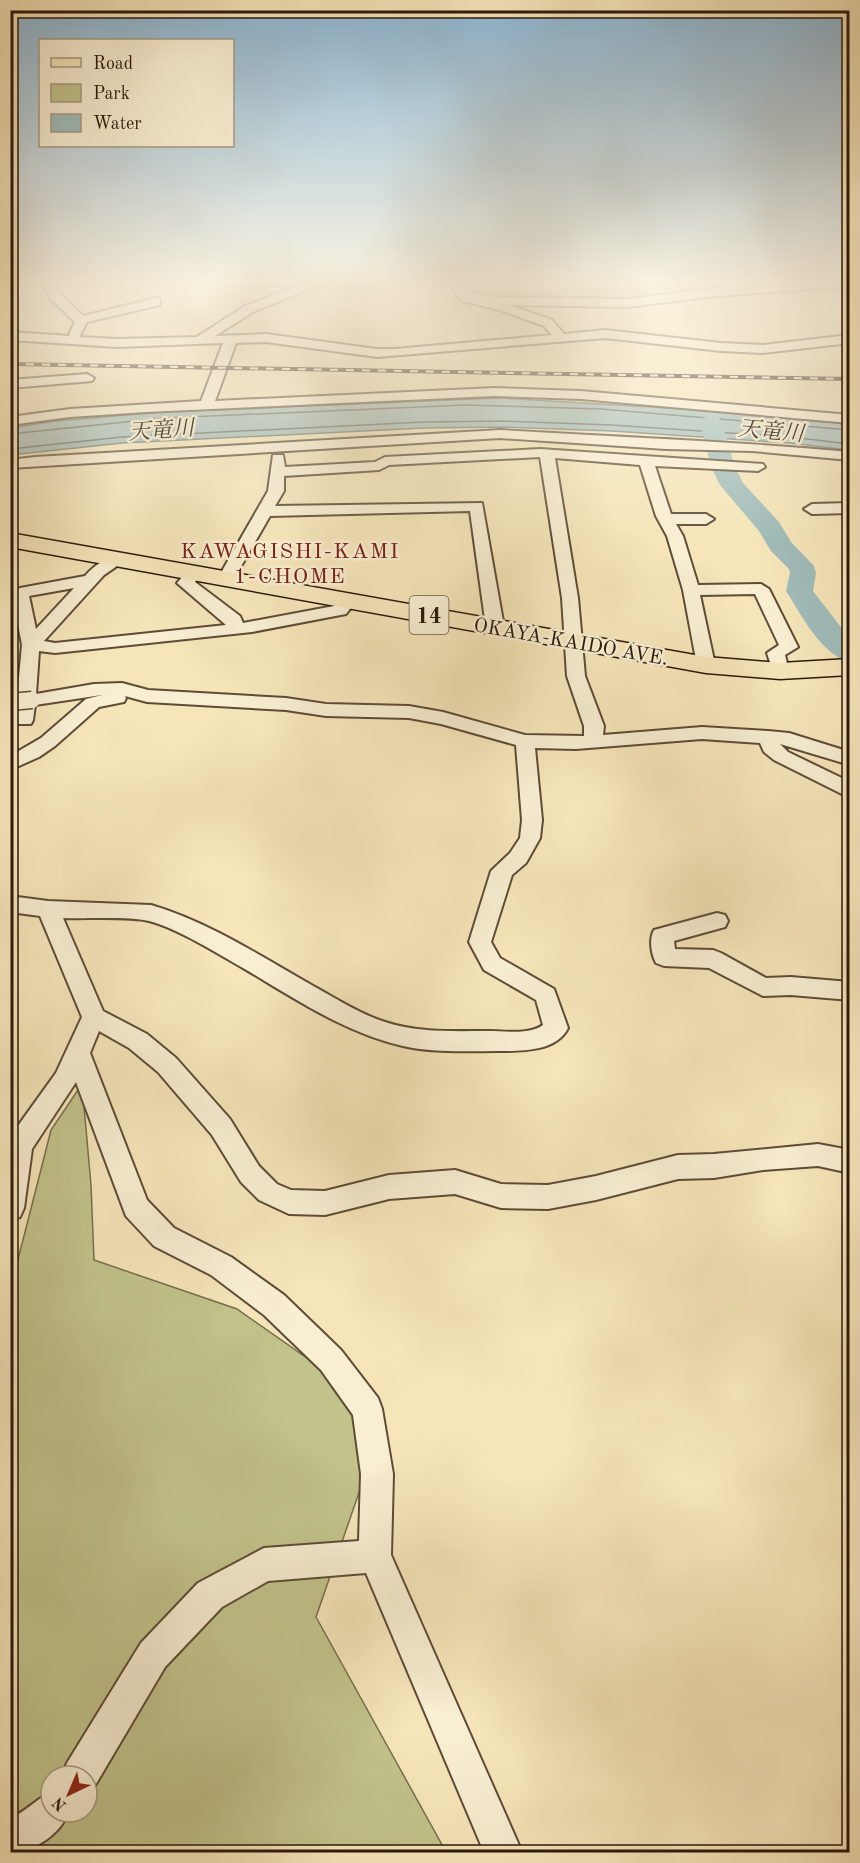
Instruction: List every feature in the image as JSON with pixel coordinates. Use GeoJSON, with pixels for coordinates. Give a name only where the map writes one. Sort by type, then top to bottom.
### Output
{"type":"FeatureCollection","features":[{"type":"Feature","properties":{"kind":"main road","name":"OKAYA-KAIDO AVE."},"geometry":{"type":"LineString","coordinates":[[10,540],[706,665],[780,671],[849,667]]}},
{"type":"Feature","properties":{"kind":"street"},"geometry":{"type":"LineString","coordinates":[[207,404],[220,368]]}},
{"type":"Feature","properties":{"kind":"street"},"geometry":{"type":"LineString","coordinates":[[10,384],[87,390],[207,404],[539,392],[849,419]]}},
{"type":"Feature","properties":{"kind":"street"},"geometry":{"type":"LineString","coordinates":[[10,422],[87,390]]}},
{"type":"Feature","properties":{"kind":"street"},"geometry":{"type":"LineString","coordinates":[[10,464],[500,434],[666,445],[752,447],[849,456]]}},
{"type":"Feature","properties":{"kind":"street"},"geometry":{"type":"LineString","coordinates":[[226,578],[276,491],[279,472],[277,448]]}},
{"type":"Feature","properties":{"kind":"street"},"geometry":{"type":"LineString","coordinates":[[279,472],[380,466],[385,461],[547,454],[758,467]]}},
{"type":"Feature","properties":{"kind":"street"},"geometry":{"type":"LineString","coordinates":[[547,454],[570,598],[576,676],[594,726],[593,742]]}},
{"type":"Feature","properties":{"kind":"street"},"geometry":{"type":"LineString","coordinates":[[646,461],[666,519],[675,536],[691,590],[706,665]]}},
{"type":"Feature","properties":{"kind":"street"},"geometry":{"type":"LineString","coordinates":[[266,511],[477,506],[495,627]]}},
{"type":"Feature","properties":{"kind":"street"},"geometry":{"type":"LineString","coordinates":[[812,509],[849,508]]}},
{"type":"Feature","properties":{"kind":"street"},"geometry":{"type":"LineString","coordinates":[[666,519],[706,519]]}},
{"type":"Feature","properties":{"kind":"street"},"geometry":{"type":"LineString","coordinates":[[31,645],[98,572],[119,559]]}},
{"type":"Feature","properties":{"kind":"street"},"geometry":{"type":"LineString","coordinates":[[194,573],[186,583],[234,620],[236,629]]}},
{"type":"Feature","properties":{"kind":"street"},"geometry":{"type":"LineString","coordinates":[[24,720],[31,645],[20,593],[91,580]]}},
{"type":"Feature","properties":{"kind":"street"},"geometry":{"type":"LineString","coordinates":[[691,590],[760,589],[789,647],[776,652],[780,671]]}},
{"type":"Feature","properties":{"kind":"street"},"geometry":{"type":"LineString","coordinates":[[31,645],[55,648],[236,629],[340,609],[349,600]]}},
{"type":"Feature","properties":{"kind":"street"},"geometry":{"type":"LineString","coordinates":[[10,702],[94,690],[122,689],[139,694]]}},
{"type":"Feature","properties":{"kind":"street"},"geometry":{"type":"LineString","coordinates":[[10,764],[48,742],[93,703],[139,694],[286,704],[335,710],[409,712],[443,718],[525,741],[593,742],[702,733],[768,737],[789,739],[849,759]]}},
{"type":"Feature","properties":{"kind":"street"},"geometry":{"type":"LineString","coordinates":[[768,737],[771,748],[781,756],[849,791]]}},
{"type":"Feature","properties":{"kind":"street"},"geometry":{"type":"LineString","coordinates":[[10,904],[48,909],[151,913],[179,924],[239,955],[341,1013],[378,1030],[396,1035],[446,1041],[525,1041],[547,1035],[556,1028],[546,995],[492,964],[480,942],[502,872],[518,858],[530,838],[532,819],[525,741]]}},
{"type":"Feature","properties":{"kind":"street"},"geometry":{"type":"LineString","coordinates":[[48,909],[94,1017],[138,1041],[167,1065],[221,1127],[250,1174],[268,1192],[289,1202],[325,1203],[389,1187],[455,1182],[501,1196],[548,1197],[596,1188],[678,1167],[714,1166],[763,1159],[818,1155],[849,1162]]}},
{"type":"Feature","properties":{"kind":"street"},"geometry":{"type":"LineString","coordinates":[[717,921],[662,936],[664,957],[712,959],[763,987],[791,986],[849,991]]}},
{"type":"Feature","properties":{"kind":"street"},"geometry":{"type":"LineString","coordinates":[[10,1208],[19,1146],[64,1079],[94,1017]]}},
{"type":"Feature","properties":{"kind":"street"},"geometry":{"type":"LineString","coordinates":[[77,1052],[136,1207],[164,1237],[221,1266],[274,1305],[330,1360],[367,1410],[377,1474],[375,1557],[503,1852]]}},
{"type":"Feature","properties":{"kind":"street"},"geometry":{"type":"LineString","coordinates":[[87,1764],[153,1655],[210,1595],[264,1565],[375,1557]]}},
{"type":"Feature","properties":{"kind":"street"},"geometry":{"type":"LineString","coordinates":[[10,1837],[30,1829],[39,1821]]}},
{"type":"Feature","properties":{"kind":"green space"},"geometry":{"type":"Polygon","coordinates":[[[82,1084],[91,1185],[94,1260],[237,1309],[358,1394],[363,1481],[316,1617],[446,1852],[11,1852],[11,1287],[51,1130],[82,1084]]]}},
{"type":"Feature","properties":{"kind":"water","name":"天竜川"},"geometry":{"type":"Polygon","coordinates":[[[500,398],[701,410],[849,424],[849,450],[789,443],[612,431],[504,427],[424,428],[122,443],[11,455],[11,428],[56,421],[164,412],[500,398]]]}},
{"type":"Feature","properties":{"kind":"waterway"},"geometry":{"type":"LineString","coordinates":[[711,423],[723,467],[732,485],[770,527],[780,546],[801,566],[803,573],[799,591],[829,632],[850,654]]}},
{"type":"Feature","properties":{"kind":"railway"},"geometry":{"type":"LineString","coordinates":[[231,368],[850,379]]}},
{"type":"Feature","properties":{"kind":"railway"},"geometry":{"type":"LineString","coordinates":[[10,616],[14,650],[10,679]]}},
{"type":"Feature","properties":{"kind":"district","name":"KAWAGISHI-KAMI 1-CHOME"},"geometry":{"type":"Point","coordinates":[290,562]}}]}
